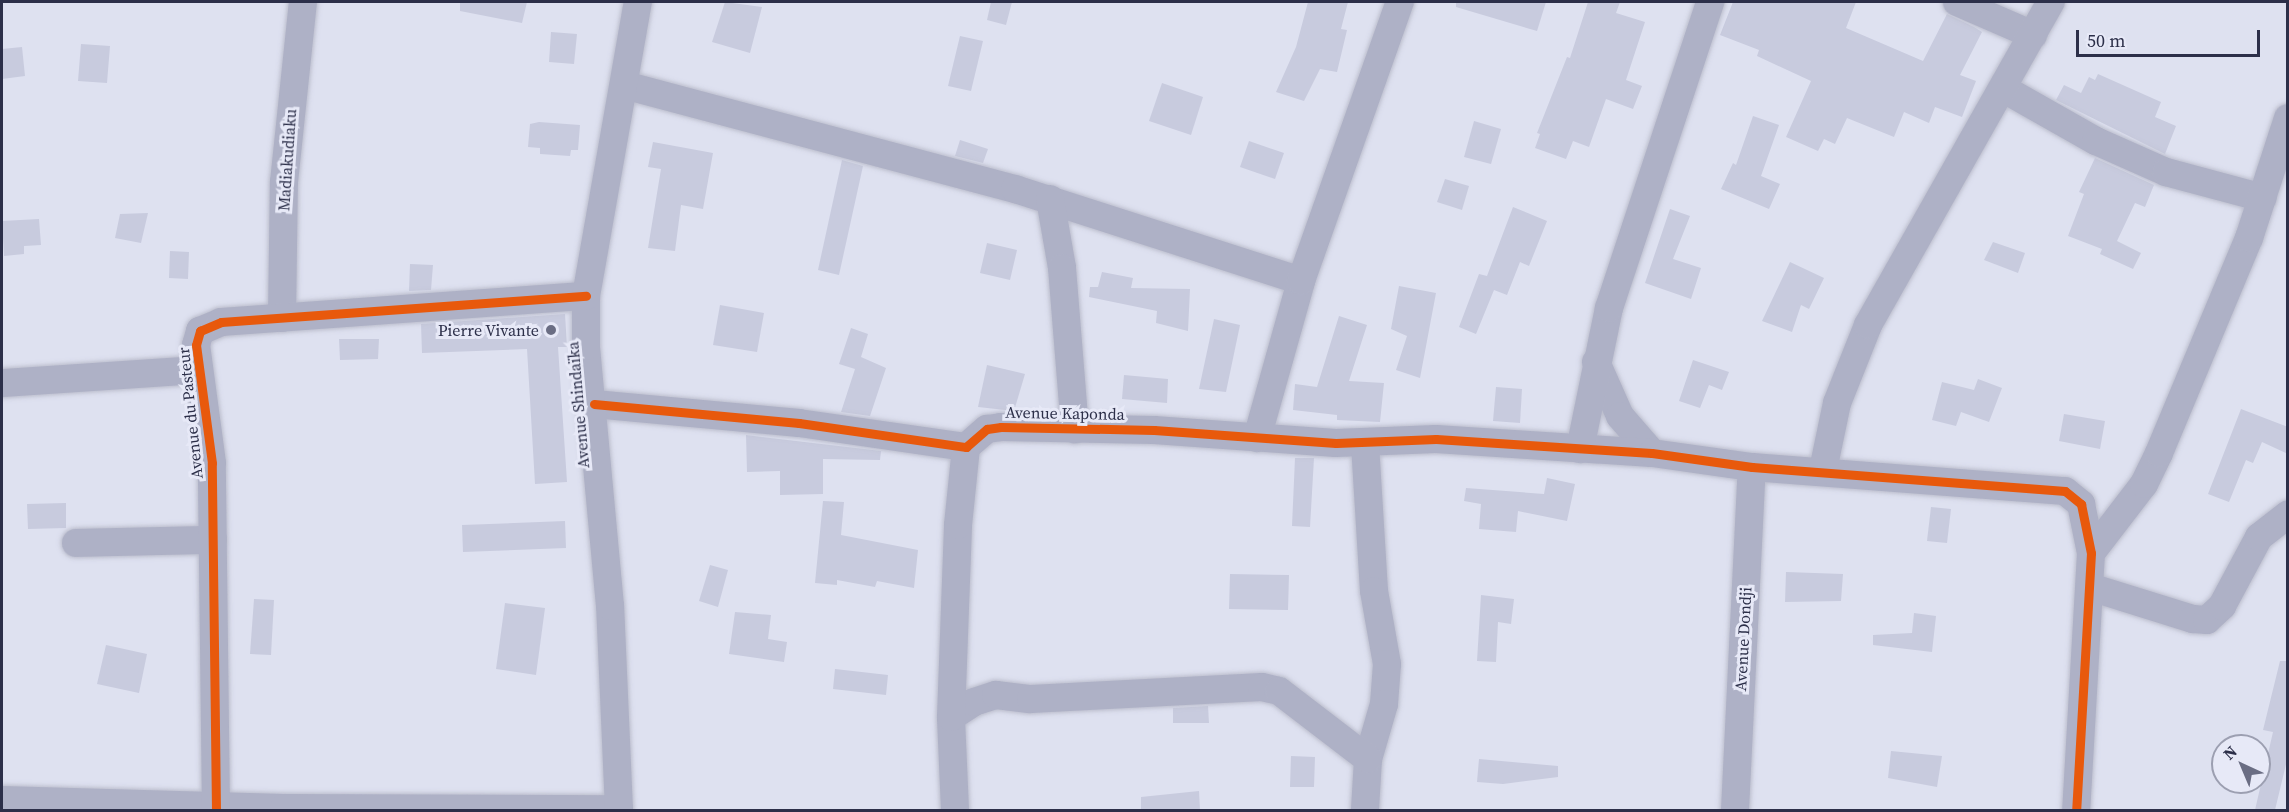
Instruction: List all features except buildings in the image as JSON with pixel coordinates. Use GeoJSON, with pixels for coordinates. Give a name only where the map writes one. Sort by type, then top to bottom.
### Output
{"type":"FeatureCollection","features":[{"type":"Feature","properties":{"kind":"street","name":"Madiakudiaku"},"geometry":{"type":"LineString","coordinates":[[282,318],[284,182],[303,2]]}},
{"type":"Feature","properties":{"kind":"street","name":"Avenue Shindaïka"},"geometry":{"type":"LineString","coordinates":[[619,810],[610,606],[594,404],[586,346],[586,296],[639,2]]}},
{"type":"Feature","properties":{"kind":"street"},"geometry":{"type":"LineString","coordinates":[[1257,438],[1301,281],[1400,2]]}},
{"type":"Feature","properties":{"kind":"street"},"geometry":{"type":"LineString","coordinates":[[1580,449],[1596,361],[1639,209],[1710,2]]}},
{"type":"Feature","properties":{"kind":"street"},"geometry":{"type":"LineString","coordinates":[[1957,2],[2033,34]]}},
{"type":"Feature","properties":{"kind":"street"},"geometry":{"type":"LineString","coordinates":[[1823,470],[1837,403],[1868,325],[2004,89],[2051,2]]}},
{"type":"Feature","properties":{"kind":"street"},"geometry":{"type":"LineString","coordinates":[[624,85],[1050,199],[1301,281]]}},
{"type":"Feature","properties":{"kind":"street"},"geometry":{"type":"LineString","coordinates":[[2004,89],[2096,141],[2166,172],[2262,198]]}},
{"type":"Feature","properties":{"kind":"street"},"geometry":{"type":"LineString","coordinates":[[2091,553],[2144,484],[2262,198],[2281,166],[2288,118]]}},
{"type":"Feature","properties":{"kind":"street"},"geometry":{"type":"LineString","coordinates":[[1050,199],[1063,279],[1075,429]]}},
{"type":"Feature","properties":{"kind":"street","name":"Avenue du Pasteur"},"geometry":{"type":"LineString","coordinates":[[215,808],[212,463],[197,339],[203,328],[221,322],[586,296]]}},
{"type":"Feature","properties":{"kind":"street"},"geometry":{"type":"LineString","coordinates":[[1596,361],[1620,416],[1652,453]]}},
{"type":"Feature","properties":{"kind":"street"},"geometry":{"type":"LineString","coordinates":[[2,383],[199,370]]}},
{"type":"Feature","properties":{"kind":"street"},"geometry":{"type":"LineString","coordinates":[[594,404],[799,423],[966,447],[958,525],[951,717],[955,810]]}},
{"type":"Feature","properties":{"kind":"street","name":"Avenue Kaponda"},"geometry":{"type":"LineString","coordinates":[[966,447],[981,432],[993,428],[1075,429],[1365,444],[1436,440],[1652,453],[1752,467],[1823,470],[2065,491],[2081,504],[2091,553],[2076,810]]}},
{"type":"Feature","properties":{"kind":"street"},"geometry":{"type":"LineString","coordinates":[[1365,444],[1374,591],[1388,664],[1384,704],[1368,759],[1365,810]]}},
{"type":"Feature","properties":{"kind":"street","name":"Avenue Dondji"},"geometry":{"type":"LineString","coordinates":[[1739,809],[1752,467]]}},
{"type":"Feature","properties":{"kind":"street"},"geometry":{"type":"LineString","coordinates":[[2090,587],[2193,619],[2207,620],[2222,606],[2259,537],[2288,514]]}},
{"type":"Feature","properties":{"kind":"street"},"geometry":{"type":"LineString","coordinates":[[76,543],[213,540]]}},
{"type":"Feature","properties":{"kind":"street"},"geometry":{"type":"LineString","coordinates":[[951,717],[974,702],[996,695],[1031,699],[1262,687],[1279,691],[1368,759]]}},
{"type":"Feature","properties":{"kind":"street"},"geometry":{"type":"LineString","coordinates":[[2,800],[215,808],[619,810]]}},
{"type":"Feature","properties":{"kind":"cycle path"},"geometry":{"type":"LineString","coordinates":[[216,810],[212,463],[196,345],[200,331],[221,322],[586,296]]}},
{"type":"Feature","properties":{"kind":"cycle path"},"geometry":{"type":"LineString","coordinates":[[594,404],[799,423],[966,447],[987,429],[1001,427],[1154,430],[1336,443],[1436,439],[1652,453],[1752,467],[2065,491],[2081,504],[2091,553],[2076,810]]}},
{"type":"Feature","properties":{"kind":"place","name":"Pierre Vivante"},"geometry":{"type":"Point","coordinates":[551,330]}}]}
